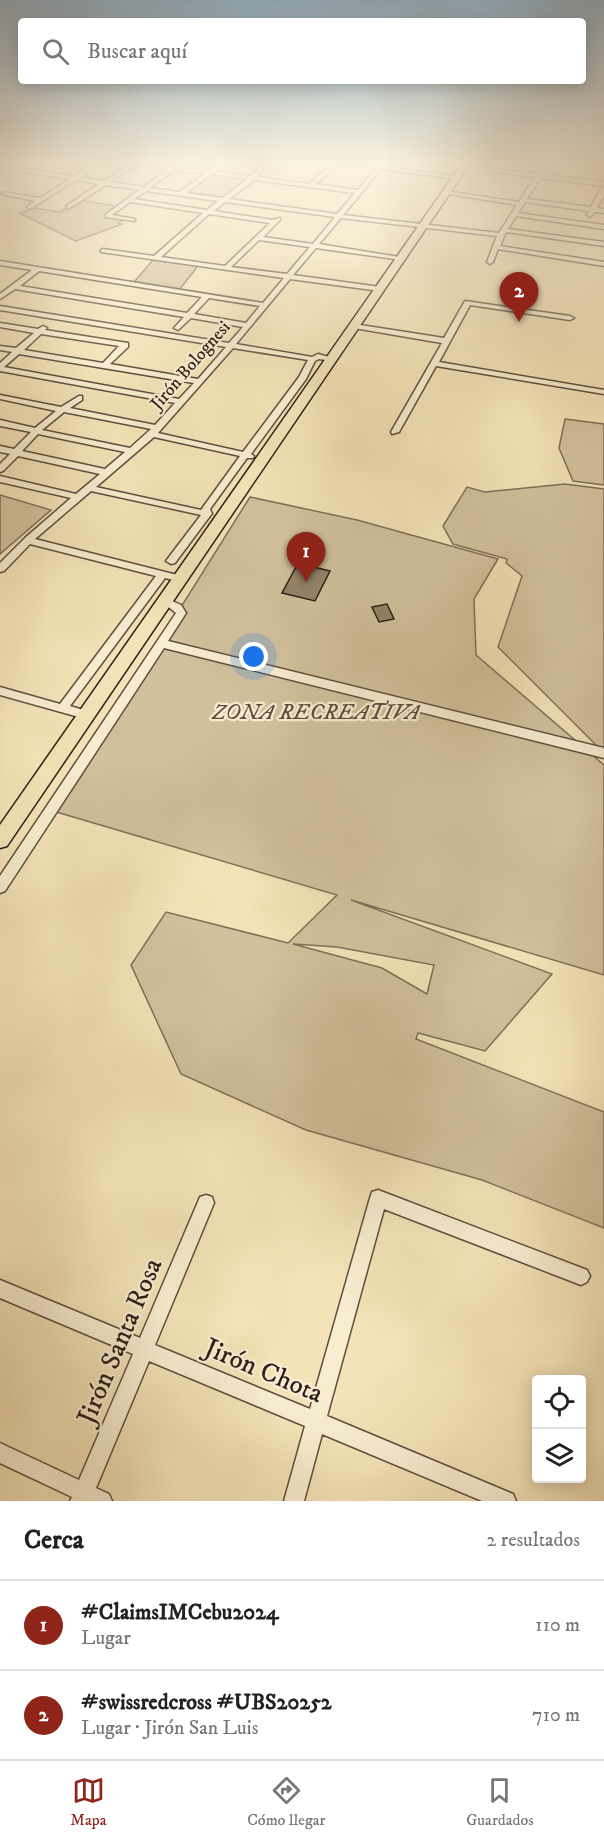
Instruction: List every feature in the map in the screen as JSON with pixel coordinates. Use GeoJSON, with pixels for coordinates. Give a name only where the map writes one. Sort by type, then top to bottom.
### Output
{"type":"FeatureCollection","features":[{"type":"Feature","properties":{"kind":"highway"},"geometry":{"type":"LineString","coordinates":[[0,840],[7,817],[86,715],[420,232]]}},
{"type":"Feature","properties":{"kind":"street"},"geometry":{"type":"LineString","coordinates":[[155,259],[185,232]]}},
{"type":"Feature","properties":{"kind":"street"},"geometry":{"type":"LineString","coordinates":[[227,267],[264,232]]}},
{"type":"Feature","properties":{"kind":"street","name":"Jirón Bolognesi"},"geometry":{"type":"LineString","coordinates":[[0,570],[28,540],[155,431],[200,382],[228,346],[327,232]]}},
{"type":"Feature","properties":{"kind":"street"},"geometry":{"type":"LineString","coordinates":[[492,232],[604,244]]}},
{"type":"Feature","properties":{"kind":"street"},"geometry":{"type":"LineString","coordinates":[[577,242],[582,232]]}},
{"type":"Feature","properties":{"kind":"street"},"geometry":{"type":"LineString","coordinates":[[490,262],[503,233]]}},
{"type":"Feature","properties":{"kind":"street"},"geometry":{"type":"LineString","coordinates":[[258,238],[402,258]]}},
{"type":"Feature","properties":{"kind":"street"},"geometry":{"type":"LineString","coordinates":[[496,247],[570,256],[604,264]]}},
{"type":"Feature","properties":{"kind":"street"},"geometry":{"type":"LineString","coordinates":[[103,250],[380,289]]}},
{"type":"Feature","properties":{"kind":"street"},"geometry":{"type":"LineString","coordinates":[[0,263],[264,304]]}},
{"type":"Feature","properties":{"kind":"street"},"geometry":{"type":"LineString","coordinates":[[0,297],[38,269]]}},
{"type":"Feature","properties":{"kind":"street"},"geometry":{"type":"LineString","coordinates":[[14,287],[190,314],[246,325]]}},
{"type":"Feature","properties":{"kind":"street"},"geometry":{"type":"LineString","coordinates":[[177,328],[207,296]]}},
{"type":"Feature","properties":{"kind":"street"},"geometry":{"type":"LineString","coordinates":[[395,432],[468,303],[570,318]]}},
{"type":"Feature","properties":{"kind":"street"},"geometry":{"type":"LineString","coordinates":[[0,308],[313,359]]}},
{"type":"Feature","properties":{"kind":"street"},"geometry":{"type":"LineString","coordinates":[[0,368],[55,317]]}},
{"type":"Feature","properties":{"kind":"street"},"geometry":{"type":"LineString","coordinates":[[0,325],[125,345],[104,366]]}},
{"type":"Feature","properties":{"kind":"street"},"geometry":{"type":"LineString","coordinates":[[354,326],[446,341]]}},
{"type":"Feature","properties":{"kind":"street"},"geometry":{"type":"LineString","coordinates":[[0,348],[200,382]]}},
{"type":"Feature","properties":{"kind":"street"},"geometry":{"type":"LineString","coordinates":[[207,514],[205,509],[313,359],[318,356],[332,359]]}},
{"type":"Feature","properties":{"kind":"street"},"geometry":{"type":"LineString","coordinates":[[433,363],[604,392]]}},
{"type":"Feature","properties":{"kind":"street"},"geometry":{"type":"LineString","coordinates":[[0,368],[181,402]]}},
{"type":"Feature","properties":{"kind":"street"},"geometry":{"type":"LineString","coordinates":[[0,397],[62,409],[263,458]]}},
{"type":"Feature","properties":{"kind":"street"},"geometry":{"type":"LineString","coordinates":[[0,469],[36,431],[62,409],[80,398]]}},
{"type":"Feature","properties":{"kind":"street"},"geometry":{"type":"LineString","coordinates":[[0,423],[131,451]]}},
{"type":"Feature","properties":{"kind":"street"},"geometry":{"type":"LineString","coordinates":[[0,449],[105,472]]}},
{"type":"Feature","properties":{"kind":"street"},"geometry":{"type":"LineString","coordinates":[[0,479],[77,498]]}},
{"type":"Feature","properties":{"kind":"street"},"geometry":{"type":"LineString","coordinates":[[89,488],[207,514]]}},
{"type":"Feature","properties":{"kind":"street"},"geometry":{"type":"LineString","coordinates":[[171,561],[207,514]]}},
{"type":"Feature","properties":{"kind":"street"},"geometry":{"type":"LineString","coordinates":[[196,529],[223,515]]}},
{"type":"Feature","properties":{"kind":"street"},"geometry":{"type":"LineString","coordinates":[[28,540],[181,579]]}},
{"type":"Feature","properties":{"kind":"street"},"geometry":{"type":"LineString","coordinates":[[63,708],[162,575]]}},
{"type":"Feature","properties":{"kind":"street"},"geometry":{"type":"LineString","coordinates":[[0,887],[53,811],[181,613],[177,607],[166,601]]}},
{"type":"Feature","properties":{"kind":"street"},"geometry":{"type":"LineString","coordinates":[[160,643],[604,753]]}},
{"type":"Feature","properties":{"kind":"street"},"geometry":{"type":"LineString","coordinates":[[0,691],[86,715]]}},
{"type":"Feature","properties":{"kind":"street"},"geometry":{"type":"LineString","coordinates":[[294,1501],[378,1198],[581,1276]]}},
{"type":"Feature","properties":{"kind":"street","name":"Jirón Santa Rosa"},"geometry":{"type":"LineString","coordinates":[[89,1498],[206,1203]]}},
{"type":"Feature","properties":{"kind":"street","name":"Jirón Chota"},"geometry":{"type":"LineString","coordinates":[[0,1289],[506,1501]]}},
{"type":"Feature","properties":{"kind":"street"},"geometry":{"type":"LineString","coordinates":[[0,1453],[89,1498]]}},
{"type":"Feature","properties":{"kind":"green space"},"geometry":{"type":"Polygon","coordinates":[[[58,232],[100,232],[76,241],[58,232]]]}},
{"type":"Feature","properties":{"kind":"green space"},"geometry":{"type":"Polygon","coordinates":[[[153,260],[198,266],[179,290],[134,282],[153,260]]]}},
{"type":"Feature","properties":{"kind":"green space"},"geometry":{"type":"Polygon","coordinates":[[[565,419],[604,424],[604,485],[573,481],[559,448],[565,419]]]}},
{"type":"Feature","properties":{"kind":"green space"},"geometry":{"type":"Polygon","coordinates":[[[565,484],[604,489],[604,753],[498,647],[522,576],[506,563],[507,559],[453,544],[443,526],[467,487],[485,492],[565,484]]]}},
{"type":"Feature","properties":{"kind":"green space"},"geometry":{"type":"Polygon","coordinates":[[[0,495],[51,510],[0,554],[0,495]]]}},
{"type":"Feature","properties":{"kind":"green space","name":"ZONA RECREATIVA"},"geometry":{"type":"Polygon","coordinates":[[[250,497],[357,520],[498,559],[474,599],[476,655],[604,765],[604,975],[351,900],[552,974],[485,1051],[418,1033],[416,1039],[604,1112],[604,1228],[482,1180],[306,1130],[181,1074],[131,965],[166,912],[288,943],[337,895],[53,811],[250,497]],[[293,944],[382,968],[427,994],[434,965],[337,947],[293,944]]]}},
{"type":"Feature","properties":{"kind":"building"},"geometry":{"type":"Polygon","coordinates":[[[298,563],[330,571],[315,601],[282,593],[298,563]]]}},
{"type":"Feature","properties":{"kind":"building"},"geometry":{"type":"Polygon","coordinates":[[[387,604],[394,619],[379,622],[372,607],[387,604]]]}},
{"type":"Feature","properties":{"kind":"place","name":"#swissredcross #UBS20252"},"geometry":{"type":"Point","coordinates":[519,322]}},
{"type":"Feature","properties":{"kind":"place","name":"#ClaimsIMCebu2024"},"geometry":{"type":"Point","coordinates":[306,582]}}]}
